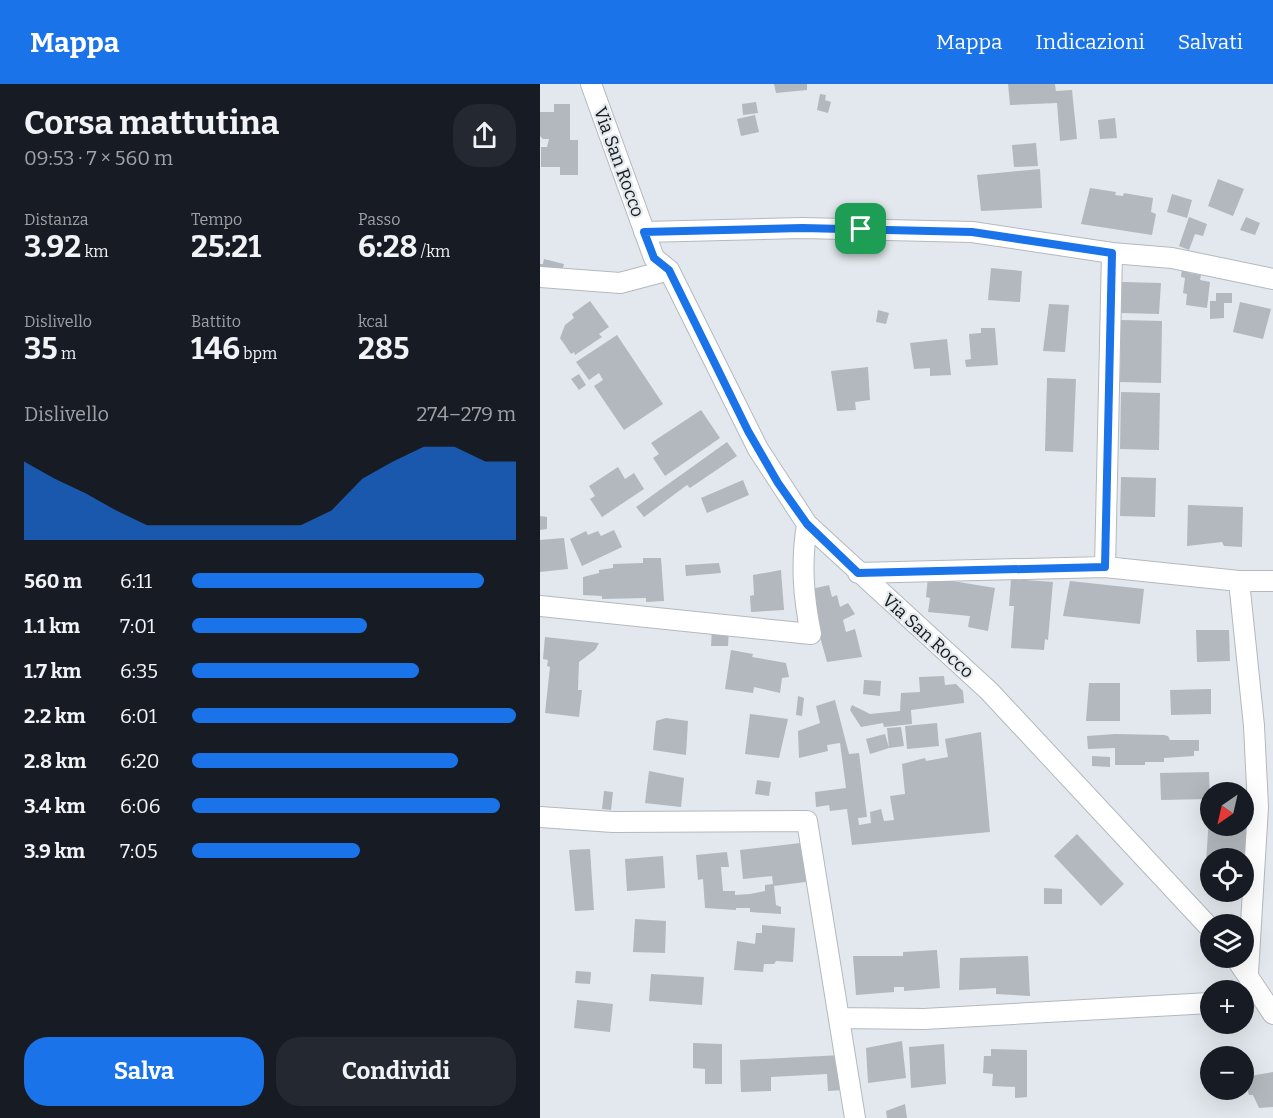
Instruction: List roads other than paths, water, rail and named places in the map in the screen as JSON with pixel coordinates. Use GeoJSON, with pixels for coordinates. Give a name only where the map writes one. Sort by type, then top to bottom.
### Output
{"type":"FeatureCollection","features":[{"type":"Feature","properties":{"kind":"street","name":"Via San Rocco"},"geometry":{"type":"LineString","coordinates":[[591,84],[654,258],[669,270],[758,449],[807,524],[989,691],[1200,917]]}},
{"type":"Feature","properties":{"kind":"street"},"geometry":{"type":"LineString","coordinates":[[644,232],[802,228],[972,232],[1112,253],[1172,258],[1273,279]]}},
{"type":"Feature","properties":{"kind":"street"},"geometry":{"type":"LineString","coordinates":[[1105,567],[1112,253]]}},
{"type":"Feature","properties":{"kind":"street"},"geometry":{"type":"LineString","coordinates":[[540,277],[620,283],[669,270]]}},
{"type":"Feature","properties":{"kind":"street"},"geometry":{"type":"LineString","coordinates":[[540,606],[811,634],[803,592],[801,558],[807,524]]}},
{"type":"Feature","properties":{"kind":"street"},"geometry":{"type":"LineString","coordinates":[[858,573],[1105,567],[1239,581],[1273,581]]}},
{"type":"Feature","properties":{"kind":"street"},"geometry":{"type":"LineString","coordinates":[[1239,581],[1254,726],[1258,807],[1249,980]]}},
{"type":"Feature","properties":{"kind":"street"},"geometry":{"type":"LineString","coordinates":[[540,817],[613,822],[807,821],[855,1118]]}},
{"type":"Feature","properties":{"kind":"street"},"geometry":{"type":"LineString","coordinates":[[1254,989],[1273,1014]]}},
{"type":"Feature","properties":{"kind":"street"},"geometry":{"type":"LineString","coordinates":[[840,1018],[924,1019],[1200,1004]]}}]}
